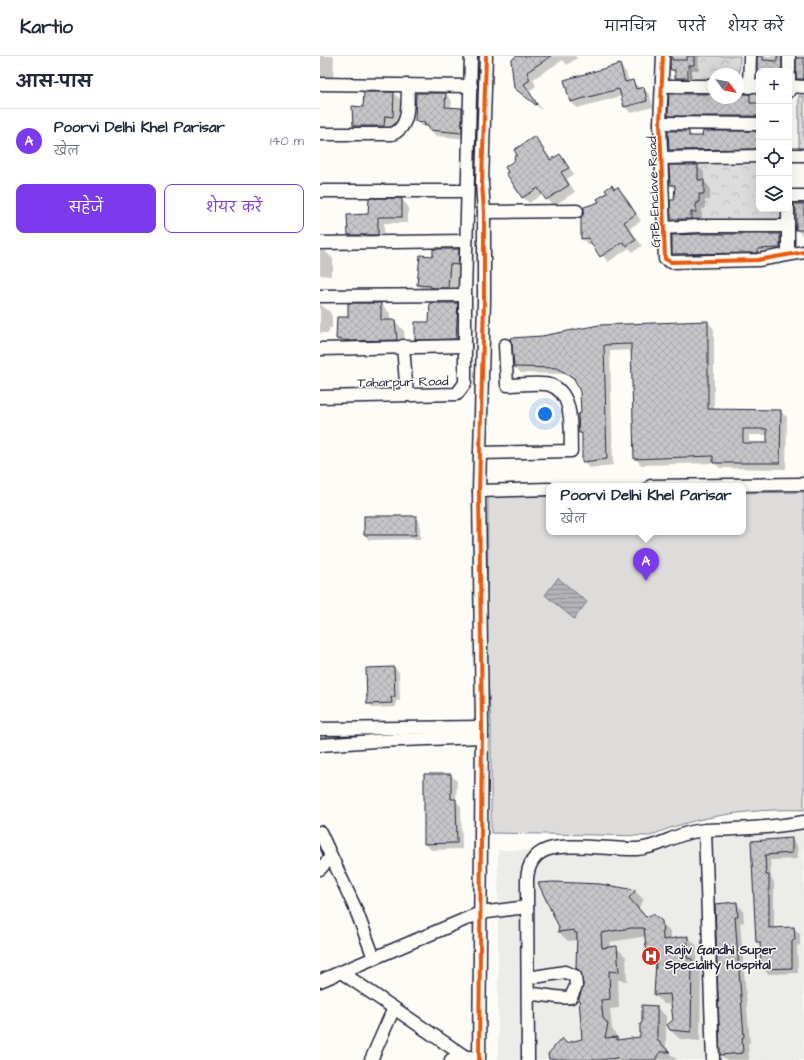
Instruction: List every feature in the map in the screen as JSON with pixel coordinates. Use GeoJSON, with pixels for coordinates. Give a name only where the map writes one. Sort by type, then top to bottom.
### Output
{"type":"FeatureCollection","features":[{"type":"Feature","properties":{"kind":"street"},"geometry":{"type":"LineString","coordinates":[[320,84],[471,86],[471,56]]}},
{"type":"Feature","properties":{"kind":"street"},"geometry":{"type":"LineString","coordinates":[[450,1060],[479,1058],[482,732],[479,491],[484,212],[482,183],[486,56]]}},
{"type":"Feature","properties":{"kind":"street","name":"GTB Enclave Road"},"geometry":{"type":"LineString","coordinates":[[663,56],[660,123],[665,257],[671,262],[758,260],[804,252]]}},
{"type":"Feature","properties":{"kind":"street"},"geometry":{"type":"LineString","coordinates":[[749,86],[750,56]]}},
{"type":"Feature","properties":{"kind":"street"},"geometry":{"type":"LineString","coordinates":[[788,56],[789,68]]}},
{"type":"Feature","properties":{"kind":"street"},"geometry":{"type":"LineString","coordinates":[[320,134],[392,134],[398,132],[403,127],[406,120],[408,85]]}},
{"type":"Feature","properties":{"kind":"street","name":"Taharpur Road"},"geometry":{"type":"LineString","coordinates":[[320,397],[457,394],[465,383],[467,191],[471,86]]}},
{"type":"Feature","properties":{"kind":"street"},"geometry":{"type":"LineString","coordinates":[[662,86],[708,86]]}},
{"type":"Feature","properties":{"kind":"street"},"geometry":{"type":"LineString","coordinates":[[792,86],[804,87]]}},
{"type":"Feature","properties":{"kind":"street"},"geometry":{"type":"LineString","coordinates":[[660,123],[756,124]]}},
{"type":"Feature","properties":{"kind":"street"},"geometry":{"type":"LineString","coordinates":[[792,155],[804,155]]}},
{"type":"Feature","properties":{"kind":"street"},"geometry":{"type":"LineString","coordinates":[[662,158],[756,156]]}},
{"type":"Feature","properties":{"kind":"street"},"geometry":{"type":"LineString","coordinates":[[320,191],[467,191]]}},
{"type":"Feature","properties":{"kind":"street"},"geometry":{"type":"LineString","coordinates":[[792,196],[804,196]]}},
{"type":"Feature","properties":{"kind":"street"},"geometry":{"type":"LineString","coordinates":[[484,212],[577,211]]}},
{"type":"Feature","properties":{"kind":"street"},"geometry":{"type":"LineString","coordinates":[[788,212],[788,254]]}},
{"type":"Feature","properties":{"kind":"street"},"geometry":{"type":"LineString","coordinates":[[663,228],[700,226],[788,226]]}},
{"type":"Feature","properties":{"kind":"street"},"geometry":{"type":"LineString","coordinates":[[320,243],[466,241]]}},
{"type":"Feature","properties":{"kind":"street"},"geometry":{"type":"LineString","coordinates":[[320,296],[465,295]]}},
{"type":"Feature","properties":{"kind":"street"},"geometry":{"type":"LineString","coordinates":[[480,453],[571,451],[568,404],[562,392],[550,385],[507,385],[505,345]]}},
{"type":"Feature","properties":{"kind":"street"},"geometry":{"type":"LineString","coordinates":[[404,346],[407,395]]}},
{"type":"Feature","properties":{"kind":"street"},"geometry":{"type":"LineString","coordinates":[[320,349],[404,346],[465,346]]}},
{"type":"Feature","properties":{"kind":"street"},"geometry":{"type":"LineString","coordinates":[[746,485],[804,484]]}},
{"type":"Feature","properties":{"kind":"street"},"geometry":{"type":"LineString","coordinates":[[479,491],[546,489]]}},
{"type":"Feature","properties":{"kind":"street"},"geometry":{"type":"LineString","coordinates":[[320,729],[482,732]]}},
{"type":"Feature","properties":{"kind":"street"},"geometry":{"type":"LineString","coordinates":[[320,745],[482,732]]}},
{"type":"Feature","properties":{"kind":"street"},"geometry":{"type":"LineString","coordinates":[[528,1060],[527,871],[537,855],[546,850],[560,848],[636,849],[653,847],[691,832],[772,827],[804,822]]}},
{"type":"Feature","properties":{"kind":"street"},"geometry":{"type":"LineString","coordinates":[[705,830],[713,1060]]}},
{"type":"Feature","properties":{"kind":"street"},"geometry":{"type":"LineString","coordinates":[[320,832],[356,910],[374,958]]}},
{"type":"Feature","properties":{"kind":"street"},"geometry":{"type":"LineString","coordinates":[[320,869],[331,856]]}},
{"type":"Feature","properties":{"kind":"street"},"geometry":{"type":"LineString","coordinates":[[320,981],[480,913],[527,907]]}},
{"type":"Feature","properties":{"kind":"street"},"geometry":{"type":"LineString","coordinates":[[341,972],[467,1058]]}},
{"type":"Feature","properties":{"kind":"street"},"geometry":{"type":"LineString","coordinates":[[528,978],[565,972],[575,976],[576,986],[571,997],[563,999],[541,993],[528,994]]}},
{"type":"Feature","properties":{"kind":"street"},"geometry":{"type":"LineString","coordinates":[[371,1060],[394,1008]]}},
{"type":"Feature","properties":{"kind":"shaded area"},"geometry":{"type":"Polygon","coordinates":[[[558,578],[587,602],[574,619],[545,595],[558,578]]]}},
{"type":"Feature","properties":{"kind":"shaded area","name":"Rajiv Gandhi Super Speciality Hospital"},"geometry":{"type":"Polygon","coordinates":[[[804,831],[804,1060],[498,1060],[498,850],[629,852],[663,846],[717,833],[804,831]]]}},
{"type":"Feature","properties":{"kind":"green space"},"geometry":{"type":"Polygon","coordinates":[[[691,56],[740,56],[740,68],[708,68],[708,85],[690,84],[691,56]]]}},
{"type":"Feature","properties":{"kind":"green space"},"geometry":{"type":"Polygon","coordinates":[[[799,96],[804,96],[804,159],[799,159],[799,96]]]}},
{"type":"Feature","properties":{"kind":"green space"},"geometry":{"type":"Polygon","coordinates":[[[693,160],[756,161],[756,212],[785,212],[785,228],[692,227],[693,160]]]}},
{"type":"Feature","properties":{"kind":"green space"},"geometry":{"type":"Polygon","coordinates":[[[804,492],[804,810],[766,810],[705,818],[667,829],[650,836],[491,833],[491,724],[487,665],[488,497],[546,496],[546,535],[746,535],[746,493],[804,492]]]}},
{"type":"Feature","properties":{"kind":"building"},"geometry":{"type":"Polygon","coordinates":[[[517,56],[551,56],[527,72],[530,80],[524,84],[537,104],[536,105],[514,88],[511,60],[517,56]]]}},
{"type":"Feature","properties":{"kind":"building"},"geometry":{"type":"Polygon","coordinates":[[[670,56],[672,56],[672,60],[687,60],[687,56],[694,56],[694,65],[688,65],[688,78],[675,78],[675,70],[671,70],[670,66],[670,56]]]}},
{"type":"Feature","properties":{"kind":"building"},"geometry":{"type":"Polygon","coordinates":[[[757,56],[763,56],[763,60],[777,61],[777,56],[782,56],[782,68],[757,68],[757,56]]]}},
{"type":"Feature","properties":{"kind":"building"},"geometry":{"type":"Polygon","coordinates":[[[796,58],[804,58],[804,79],[796,79],[796,58]]]}},
{"type":"Feature","properties":{"kind":"building"},"geometry":{"type":"Polygon","coordinates":[[[620,64],[625,82],[633,80],[636,89],[644,87],[647,101],[624,107],[619,89],[570,102],[564,80],[620,64]]]}},
{"type":"Feature","properties":{"kind":"building"},"geometry":{"type":"Polygon","coordinates":[[[364,92],[394,92],[393,117],[385,116],[384,126],[353,126],[352,106],[363,107],[364,92]]]}},
{"type":"Feature","properties":{"kind":"building"},"geometry":{"type":"Polygon","coordinates":[[[416,93],[446,93],[445,107],[462,108],[462,133],[429,130],[429,126],[424,125],[425,122],[415,121],[416,93]]]}},
{"type":"Feature","properties":{"kind":"building"},"geometry":{"type":"Polygon","coordinates":[[[669,94],[708,94],[708,104],[744,104],[744,94],[750,94],[750,103],[756,103],[756,116],[668,116],[669,94]]]}},
{"type":"Feature","properties":{"kind":"building"},"geometry":{"type":"Polygon","coordinates":[[[668,131],[689,131],[689,136],[702,136],[703,131],[756,131],[756,149],[669,150],[668,131]]]}},
{"type":"Feature","properties":{"kind":"building"},"geometry":{"type":"Polygon","coordinates":[[[535,136],[550,160],[560,154],[569,168],[561,172],[569,185],[546,200],[538,188],[522,198],[506,173],[508,172],[505,167],[515,160],[514,157],[517,155],[514,150],[535,136]]]}},
{"type":"Feature","properties":{"kind":"building"},"geometry":{"type":"Polygon","coordinates":[[[669,165],[698,165],[698,180],[704,180],[704,194],[699,194],[699,203],[696,203],[696,212],[691,212],[691,219],[671,219],[670,200],[674,200],[675,185],[670,185],[669,165]]]}},
{"type":"Feature","properties":{"kind":"building"},"geometry":{"type":"Polygon","coordinates":[[[612,185],[614,189],[618,187],[636,214],[624,222],[636,240],[626,246],[623,242],[600,257],[588,238],[581,239],[581,217],[584,207],[599,202],[597,199],[607,193],[605,190],[612,185]]]}},
{"type":"Feature","properties":{"kind":"building"},"geometry":{"type":"Polygon","coordinates":[[[369,198],[402,198],[402,217],[378,217],[378,235],[348,235],[347,215],[368,214],[369,198]]]}},
{"type":"Feature","properties":{"kind":"building"},"geometry":{"type":"Polygon","coordinates":[[[793,204],[804,204],[804,230],[796,230],[796,209],[793,204]]]}},
{"type":"Feature","properties":{"kind":"building"},"geometry":{"type":"Polygon","coordinates":[[[780,234],[780,248],[758,249],[757,253],[672,254],[672,235],[780,234]]]}},
{"type":"Feature","properties":{"kind":"building"},"geometry":{"type":"Polygon","coordinates":[[[433,249],[459,249],[458,265],[450,264],[448,288],[431,288],[431,286],[417,285],[420,255],[433,256],[433,249]]]}},
{"type":"Feature","properties":{"kind":"building"},"geometry":{"type":"Polygon","coordinates":[[[348,303],[381,303],[381,320],[395,320],[397,340],[351,341],[336,339],[337,317],[348,317],[348,303]]]}},
{"type":"Feature","properties":{"kind":"building"},"geometry":{"type":"Polygon","coordinates":[[[430,303],[458,303],[456,339],[415,340],[415,322],[429,322],[430,303]]]}},
{"type":"Feature","properties":{"kind":"building"},"geometry":{"type":"Polygon","coordinates":[[[708,321],[708,409],[781,410],[780,463],[713,463],[713,456],[634,459],[631,344],[604,345],[607,459],[582,462],[582,433],[579,433],[578,414],[581,413],[580,392],[574,378],[557,368],[514,367],[510,338],[542,336],[599,325],[708,321]],[[743,429],[743,443],[767,443],[767,429],[743,429]]]}},
{"type":"Feature","properties":{"kind":"building"},"geometry":{"type":"Polygon","coordinates":[[[364,516],[416,516],[416,535],[364,535],[364,516]]]}},
{"type":"Feature","properties":{"kind":"building"},"geometry":{"type":"Polygon","coordinates":[[[394,667],[395,697],[391,697],[392,703],[367,704],[366,668],[394,667]]]}},
{"type":"Feature","properties":{"kind":"building"},"geometry":{"type":"Polygon","coordinates":[[[424,774],[451,774],[451,799],[456,799],[457,843],[424,844],[424,774]]]}},
{"type":"Feature","properties":{"kind":"building"},"geometry":{"type":"Polygon","coordinates":[[[792,838],[792,853],[765,855],[766,875],[769,875],[769,928],[794,927],[795,940],[792,940],[792,968],[761,969],[760,942],[756,942],[751,841],[792,838]]]}},
{"type":"Feature","properties":{"kind":"building"},"geometry":{"type":"Polygon","coordinates":[[[553,882],[600,884],[636,890],[629,898],[646,917],[653,914],[662,921],[663,940],[688,936],[687,958],[692,959],[691,1032],[670,1030],[667,1025],[673,1020],[670,994],[654,995],[656,962],[652,962],[646,947],[644,928],[631,928],[601,933],[602,948],[617,946],[619,972],[609,971],[610,999],[601,1000],[603,1018],[608,1024],[605,1038],[617,1037],[617,1040],[640,1037],[642,1005],[657,1006],[657,1040],[670,1052],[660,1052],[655,1060],[619,1060],[617,1058],[599,1060],[549,1059],[548,1054],[562,1038],[566,1043],[582,1039],[579,998],[583,985],[581,972],[576,968],[577,933],[575,933],[574,930],[558,932],[559,927],[538,883],[553,882]]]}},
{"type":"Feature","properties":{"kind":"building"},"geometry":{"type":"Polygon","coordinates":[[[737,902],[738,917],[735,917],[744,1037],[742,1038],[743,1053],[720,1055],[715,904],[737,902]]]}},
{"type":"Feature","properties":{"kind":"cycle path"},"geometry":{"type":"LineString","coordinates":[[479,1060],[482,727],[479,491],[484,300],[484,212],[482,183],[486,56]]}},
{"type":"Feature","properties":{"kind":"cycle path"},"geometry":{"type":"LineString","coordinates":[[663,56],[660,123],[665,259],[671,262],[758,260],[804,252]]}},
{"type":"Feature","properties":{"kind":"place","name":"Poorvi Delhi Khel Parisar"},"geometry":{"type":"Point","coordinates":[646,581]}},
{"type":"Feature","properties":{"kind":"place","name":"Rajiv Gandhi Super Speciality Hospital"},"geometry":{"type":"Point","coordinates":[651,956]}}]}
